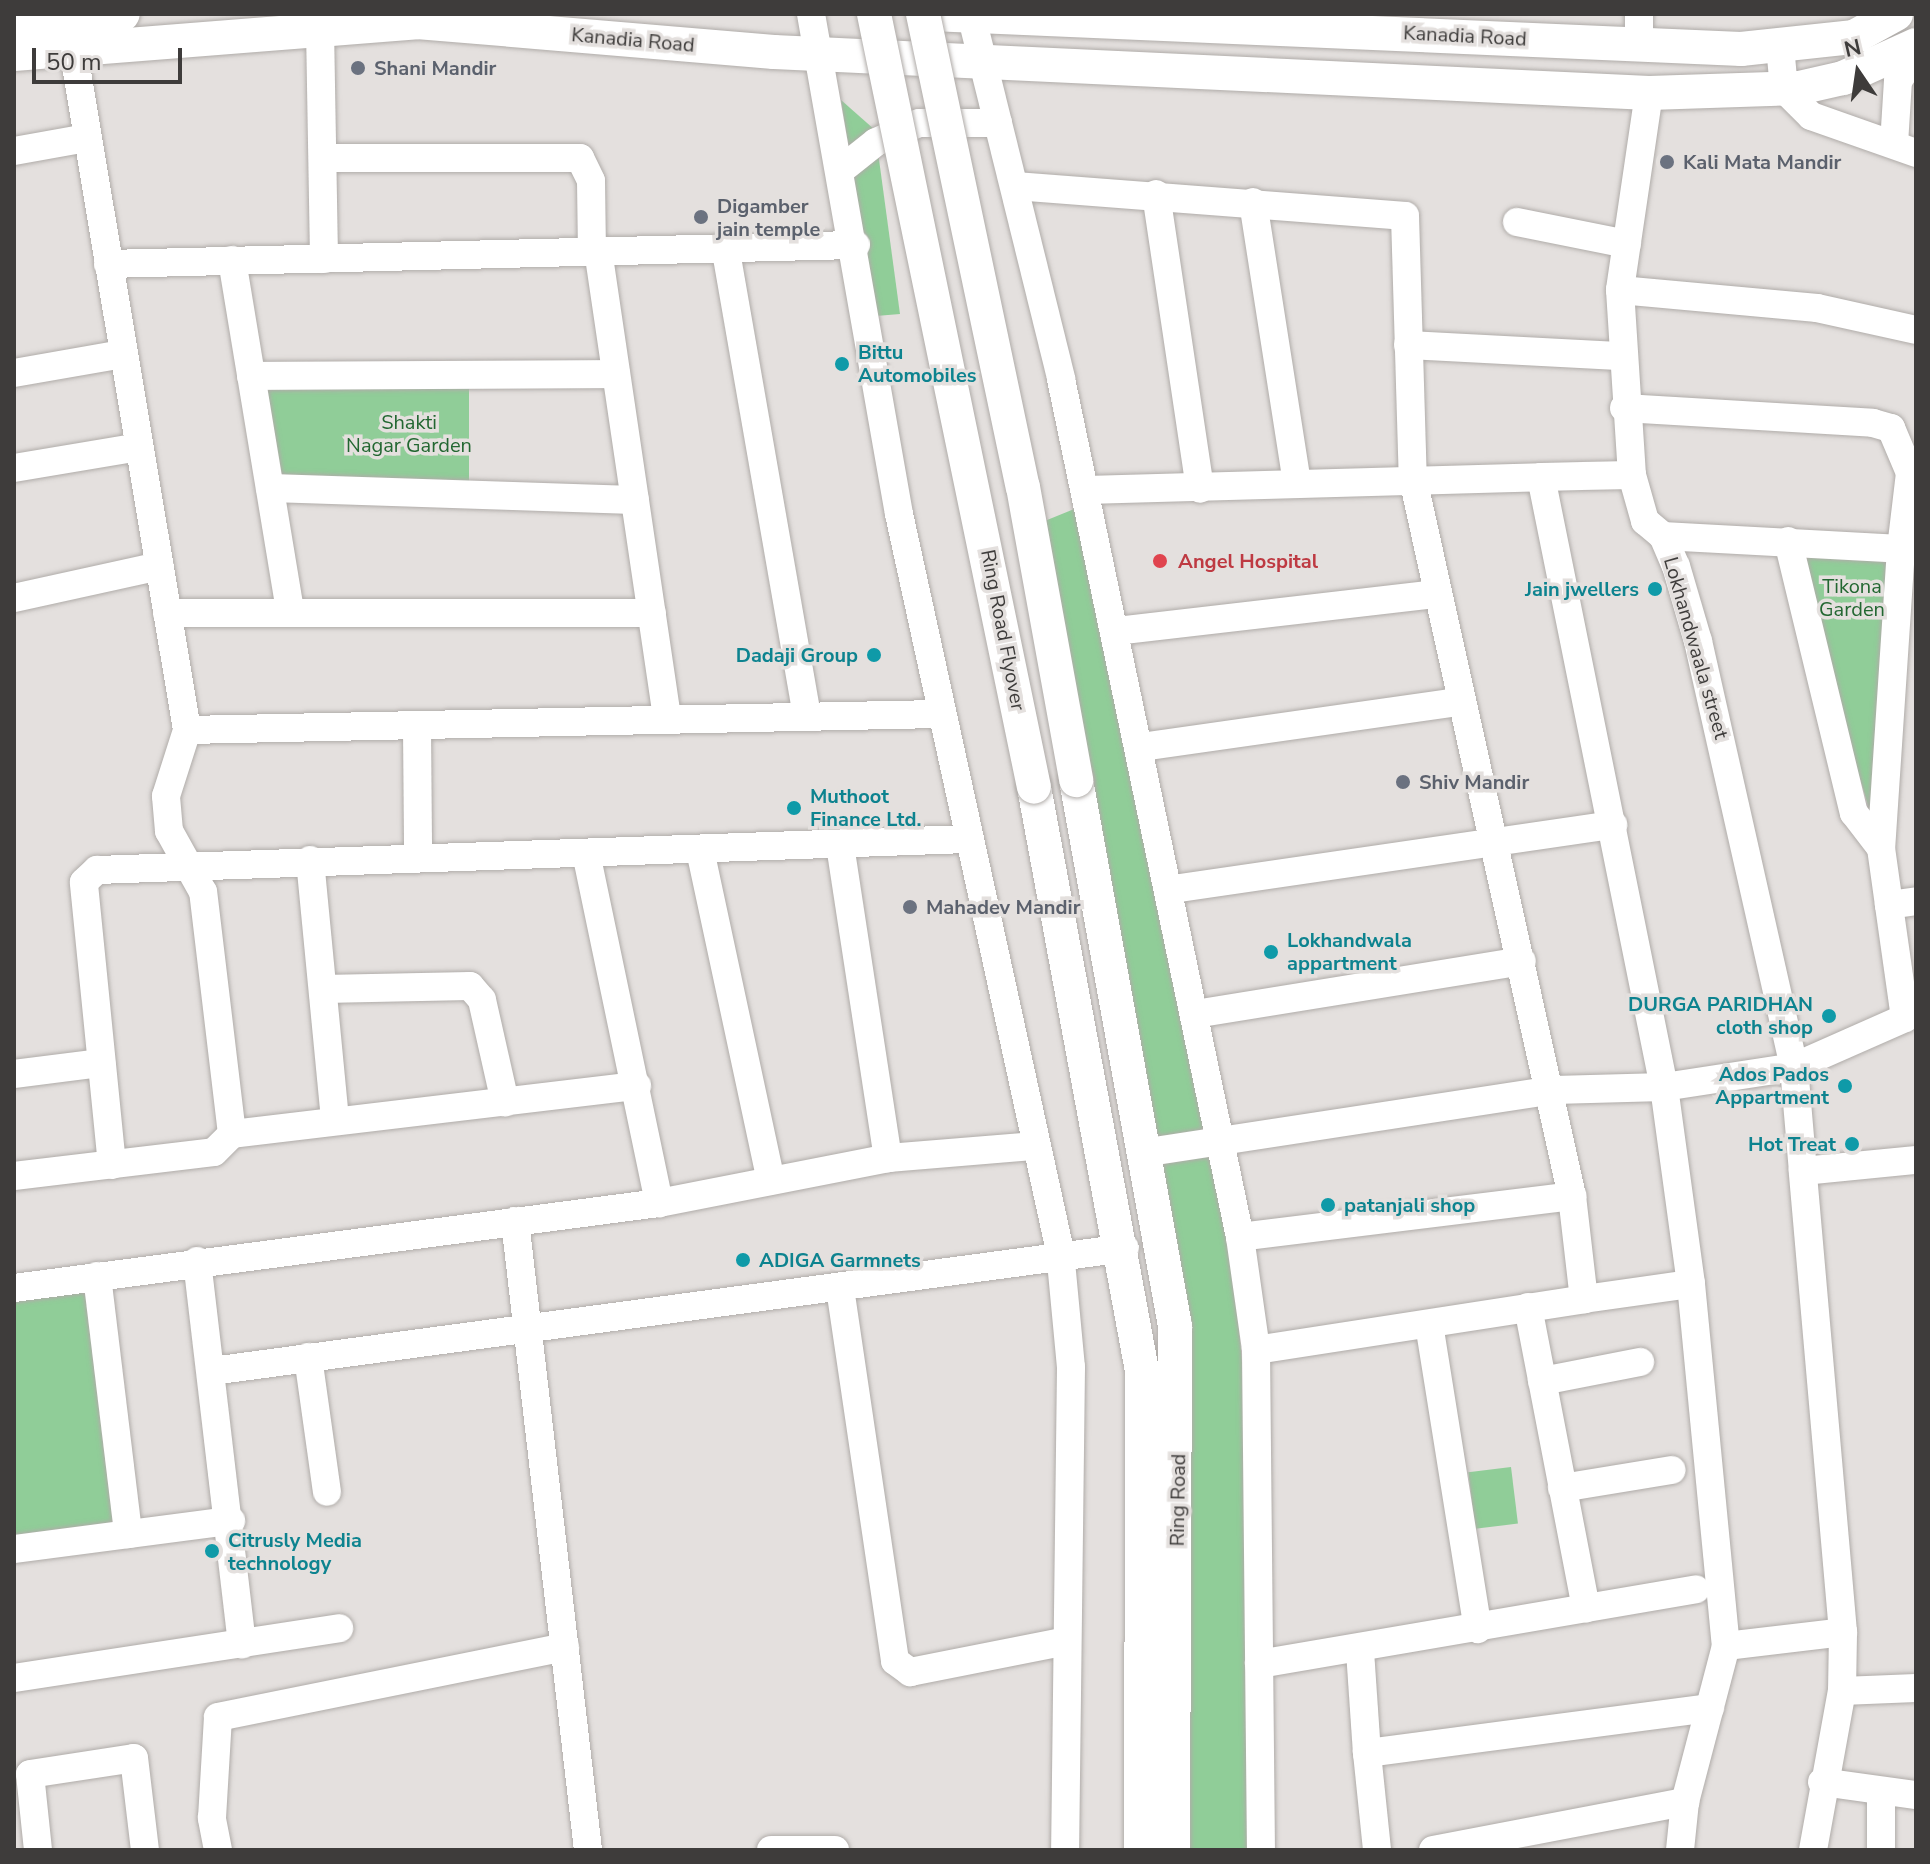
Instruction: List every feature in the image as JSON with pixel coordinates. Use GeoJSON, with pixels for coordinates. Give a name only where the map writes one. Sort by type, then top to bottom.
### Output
{"type":"FeatureCollection","features":[{"type":"Feature","properties":{"kind":"main road"},"geometry":{"type":"LineString","coordinates":[[14,22],[69,26],[123,14]]}},
{"type":"Feature","properties":{"kind":"main road","name":"Ring Road Flyover"},"geometry":{"type":"LineString","coordinates":[[874,14],[1034,787],[1125,1248]]}},
{"type":"Feature","properties":{"kind":"main road"},"geometry":{"type":"LineString","coordinates":[[923,14],[1023,487],[1076,780],[1149,1152]]}},
{"type":"Feature","properties":{"kind":"main road","name":"Kanadia Road"},"geometry":{"type":"LineString","coordinates":[[931,14],[1639,29],[1780,46],[1896,14]]}},
{"type":"Feature","properties":{"kind":"main road","name":"Kanadia Road"},"geometry":{"type":"LineString","coordinates":[[14,54],[69,26],[320,28],[417,22],[821,54],[983,59],[1649,93]]}},
{"type":"Feature","properties":{"kind":"main road"},"geometry":{"type":"LineString","coordinates":[[1649,93],[1784,89],[1843,78],[1916,45]]}},
{"type":"Feature","properties":{"kind":"main road","name":"Ring Road"},"geometry":{"type":"LineString","coordinates":[[1149,1152],[1174,1312],[1179,1432],[1173,1850]]}},
{"type":"Feature","properties":{"kind":"main road","name":"Ring Road"},"geometry":{"type":"LineString","coordinates":[[1125,1248],[1142,1371],[1141,1850]]}},
{"type":"Feature","properties":{"kind":"street"},"geometry":{"type":"LineString","coordinates":[[811,14],[856,245],[899,514],[1033,1146],[1060,1251],[1071,1367],[1065,1850]]}},
{"type":"Feature","properties":{"kind":"street"},"geometry":{"type":"LineString","coordinates":[[971,14],[1016,186],[1086,490],[1173,889],[1240,1237],[1256,1350],[1261,1850]]}},
{"type":"Feature","properties":{"kind":"street"},"geometry":{"type":"LineString","coordinates":[[69,26],[187,730],[166,796],[169,831],[203,892],[232,1134]]}},
{"type":"Feature","properties":{"kind":"street"},"geometry":{"type":"LineString","coordinates":[[320,28],[324,259]]}},
{"type":"Feature","properties":{"kind":"street"},"geometry":{"type":"LineString","coordinates":[[1780,46],[1784,89],[1811,116],[1905,148],[1898,81],[1916,54]]}},
{"type":"Feature","properties":{"kind":"street","name":"Lokhandwaala street"},"geometry":{"type":"LineString","coordinates":[[1649,93],[1620,290],[1619,356],[1632,475],[1645,521],[1663,536],[1706,672],[1794,1067],[1843,1632],[1842,1691],[1822,1782],[1813,1850]]}},
{"type":"Feature","properties":{"kind":"street"},"geometry":{"type":"LineString","coordinates":[[842,169],[876,142],[919,123],[998,123]]}},
{"type":"Feature","properties":{"kind":"street"},"geometry":{"type":"LineString","coordinates":[[14,151],[87,138]]}},
{"type":"Feature","properties":{"kind":"street"},"geometry":{"type":"LineString","coordinates":[[324,158],[580,158],[591,181],[595,250],[667,716]]}},
{"type":"Feature","properties":{"kind":"street"},"geometry":{"type":"LineString","coordinates":[[1016,186],[1156,194],[1405,216],[1413,479],[1459,702],[1554,1090],[1572,1196],[1584,1299]]}},
{"type":"Feature","properties":{"kind":"street"},"geometry":{"type":"LineString","coordinates":[[1156,194],[1200,489]]}},
{"type":"Feature","properties":{"kind":"street"},"geometry":{"type":"LineString","coordinates":[[1253,202],[1297,482]]}},
{"type":"Feature","properties":{"kind":"street"},"geometry":{"type":"LineString","coordinates":[[1517,222],[1627,244]]}},
{"type":"Feature","properties":{"kind":"street"},"geometry":{"type":"LineString","coordinates":[[108,264],[856,245]]}},
{"type":"Feature","properties":{"kind":"street"},"geometry":{"type":"LineString","coordinates":[[725,246],[806,712]]}},
{"type":"Feature","properties":{"kind":"street"},"geometry":{"type":"LineString","coordinates":[[232,260],[290,612]]}},
{"type":"Feature","properties":{"kind":"street"},"geometry":{"type":"LineString","coordinates":[[1620,290],[1817,308],[1916,330]]}},
{"type":"Feature","properties":{"kind":"street"},"geometry":{"type":"LineString","coordinates":[[1408,345],[1619,356]]}},
{"type":"Feature","properties":{"kind":"street"},"geometry":{"type":"LineString","coordinates":[[14,373],[123,354]]}},
{"type":"Feature","properties":{"kind":"street"},"geometry":{"type":"LineString","coordinates":[[251,376],[616,374]]}},
{"type":"Feature","properties":{"kind":"street"},"geometry":{"type":"LineString","coordinates":[[1624,408],[1873,423],[1891,428],[1913,473],[1901,549],[1881,848]]}},
{"type":"Feature","properties":{"kind":"street"},"geometry":{"type":"LineString","coordinates":[[14,468],[139,447]]}},
{"type":"Feature","properties":{"kind":"street"},"geometry":{"type":"LineString","coordinates":[[1086,490],[1632,475]]}},
{"type":"Feature","properties":{"kind":"street"},"geometry":{"type":"LineString","coordinates":[[1541,477],[1664,1087],[1691,1284],[1726,1646],[1685,1802],[1680,1850]]}},
{"type":"Feature","properties":{"kind":"street"},"geometry":{"type":"LineString","coordinates":[[270,488],[635,500]]}},
{"type":"Feature","properties":{"kind":"street"},"geometry":{"type":"LineString","coordinates":[[1663,536],[1901,549]]}},
{"type":"Feature","properties":{"kind":"street"},"geometry":{"type":"LineString","coordinates":[[1149,1152],[1219,1136],[1554,1090],[1664,1087],[1794,1067],[1910,1017],[1902,903],[1881,848],[1854,813],[1788,541]]}},
{"type":"Feature","properties":{"kind":"street"},"geometry":{"type":"LineString","coordinates":[[14,598],[160,566]]}},
{"type":"Feature","properties":{"kind":"street"},"geometry":{"type":"LineString","coordinates":[[1116,631],[1436,594]]}},
{"type":"Feature","properties":{"kind":"street"},"geometry":{"type":"LineString","coordinates":[[167,613],[652,613]]}},
{"type":"Feature","properties":{"kind":"street"},"geometry":{"type":"LineString","coordinates":[[1142,747],[1459,702]]}},
{"type":"Feature","properties":{"kind":"street"},"geometry":{"type":"LineString","coordinates":[[187,730],[417,728],[806,712],[941,714]]}},
{"type":"Feature","properties":{"kind":"street"},"geometry":{"type":"LineString","coordinates":[[417,728],[418,855]]}},
{"type":"Feature","properties":{"kind":"street"},"geometry":{"type":"LineString","coordinates":[[1173,889],[1496,847],[1613,825]]}},
{"type":"Feature","properties":{"kind":"street"},"geometry":{"type":"LineString","coordinates":[[112,1165],[84,882],[97,870],[186,863],[700,850],[966,839]]}},
{"type":"Feature","properties":{"kind":"street"},"geometry":{"type":"LineString","coordinates":[[840,845],[888,1158]]}},
{"type":"Feature","properties":{"kind":"street"},"geometry":{"type":"LineString","coordinates":[[700,850],[771,1180]]}},
{"type":"Feature","properties":{"kind":"street"},"geometry":{"type":"LineString","coordinates":[[586,853],[659,1203]]}},
{"type":"Feature","properties":{"kind":"street"},"geometry":{"type":"LineString","coordinates":[[310,860],[335,1121]]}},
{"type":"Feature","properties":{"kind":"street"},"geometry":{"type":"LineString","coordinates":[[1195,1014],[1522,961]]}},
{"type":"Feature","properties":{"kind":"street"},"geometry":{"type":"LineString","coordinates":[[323,989],[470,986],[482,1000],[505,1102]]}},
{"type":"Feature","properties":{"kind":"street"},"geometry":{"type":"LineString","coordinates":[[14,1074],[101,1063]]}},
{"type":"Feature","properties":{"kind":"street"},"geometry":{"type":"LineString","coordinates":[[14,1176],[214,1152],[232,1134],[637,1086]]}},
{"type":"Feature","properties":{"kind":"street"},"geometry":{"type":"LineString","coordinates":[[14,1288],[197,1261],[659,1203],[888,1158],[1033,1146]]}},
{"type":"Feature","properties":{"kind":"street"},"geometry":{"type":"LineString","coordinates":[[1803,1171],[1916,1160]]}},
{"type":"Feature","properties":{"kind":"street"},"geometry":{"type":"LineString","coordinates":[[1240,1237],[1572,1196]]}},
{"type":"Feature","properties":{"kind":"street"},"geometry":{"type":"LineString","coordinates":[[515,1221],[588,1850]]}},
{"type":"Feature","properties":{"kind":"street"},"geometry":{"type":"LineString","coordinates":[[212,1371],[840,1288],[1060,1251],[1125,1248]]}},
{"type":"Feature","properties":{"kind":"street"},"geometry":{"type":"LineString","coordinates":[[197,1261],[231,1521],[242,1644]]}},
{"type":"Feature","properties":{"kind":"street"},"geometry":{"type":"LineString","coordinates":[[97,1276],[128,1534]]}},
{"type":"Feature","properties":{"kind":"street"},"geometry":{"type":"LineString","coordinates":[[1256,1350],[1691,1284]]}},
{"type":"Feature","properties":{"kind":"street"},"geometry":{"type":"LineString","coordinates":[[840,1288],[895,1661],[910,1672],[1066,1641]]}},
{"type":"Feature","properties":{"kind":"street"},"geometry":{"type":"LineString","coordinates":[[1528,1307],[1586,1608]]}},
{"type":"Feature","properties":{"kind":"street"},"geometry":{"type":"LineString","coordinates":[[1429,1324],[1478,1629]]}},
{"type":"Feature","properties":{"kind":"street"},"geometry":{"type":"LineString","coordinates":[[308,1357],[327,1492]]}},
{"type":"Feature","properties":{"kind":"street"},"geometry":{"type":"LineString","coordinates":[[1542,1381],[1640,1362]]}},
{"type":"Feature","properties":{"kind":"street"},"geometry":{"type":"LineString","coordinates":[[1562,1488],[1672,1470]]}},
{"type":"Feature","properties":{"kind":"street"},"geometry":{"type":"LineString","coordinates":[[14,1549],[231,1521]]}},
{"type":"Feature","properties":{"kind":"street"},"geometry":{"type":"LineString","coordinates":[[1259,1664],[1360,1651],[1696,1589]]}},
{"type":"Feature","properties":{"kind":"street"},"geometry":{"type":"LineString","coordinates":[[14,1678],[339,1628]]}},
{"type":"Feature","properties":{"kind":"street"},"geometry":{"type":"LineString","coordinates":[[1726,1646],[1843,1632]]}},
{"type":"Feature","properties":{"kind":"street"},"geometry":{"type":"LineString","coordinates":[[218,1850],[212,1818],[218,1717],[565,1647]]}},
{"type":"Feature","properties":{"kind":"street"},"geometry":{"type":"LineString","coordinates":[[1360,1651],[1377,1850]]}},
{"type":"Feature","properties":{"kind":"street"},"geometry":{"type":"LineString","coordinates":[[1842,1691],[1916,1688]]}},
{"type":"Feature","properties":{"kind":"street"},"geometry":{"type":"LineString","coordinates":[[1367,1753],[1710,1708]]}},
{"type":"Feature","properties":{"kind":"street"},"geometry":{"type":"LineString","coordinates":[[38,1850],[30,1774],[134,1758],[145,1850]]}},
{"type":"Feature","properties":{"kind":"street"},"geometry":{"type":"LineString","coordinates":[[1822,1782],[1916,1795]]}},
{"type":"Feature","properties":{"kind":"street"},"geometry":{"type":"LineString","coordinates":[[1881,1791],[1881,1850]]}},
{"type":"Feature","properties":{"kind":"street"},"geometry":{"type":"LineString","coordinates":[[1433,1850],[1685,1802]]}},
{"type":"Feature","properties":{"kind":"street"},"geometry":{"type":"LineString","coordinates":[[771,1850],[835,1850]]}},
{"type":"Feature","properties":{"kind":"green space"},"geometry":{"type":"Polygon","coordinates":[[[841,100],[875,130],[900,314],[876,316],[841,100]]]}},
{"type":"Feature","properties":{"kind":"green space","name":"Shakti Nagar Garden"},"geometry":{"type":"Polygon","coordinates":[[[469,375],[469,495],[270,488],[251,376],[469,375]]]}},
{"type":"Feature","properties":{"kind":"green space"},"geometry":{"type":"Polygon","coordinates":[[[1089,503],[1218,1088],[1252,1477],[1264,1850],[1173,1850],[1172,1297],[1020,531],[1089,503]]]}},
{"type":"Feature","properties":{"kind":"green space","name":"Tikona Garden"},"geometry":{"type":"Polygon","coordinates":[[[1790,548],[1901,549],[1881,848],[1790,548]]]}},
{"type":"Feature","properties":{"kind":"green space"},"geometry":{"type":"Polygon","coordinates":[[[95,1284],[133,1519],[14,1543],[14,1297],[95,1284]]]}},
{"type":"Feature","properties":{"kind":"green space"},"geometry":{"type":"Polygon","coordinates":[[[1511,1467],[1518,1524],[1475,1529],[1468,1472],[1511,1467]]]}},
{"type":"Feature","properties":{"kind":"place","name":"Shani Mandir"},"geometry":{"type":"Point","coordinates":[358,68]}},
{"type":"Feature","properties":{"kind":"place","name":"Kali Mata Mandir"},"geometry":{"type":"Point","coordinates":[1667,162]}},
{"type":"Feature","properties":{"kind":"place","name":"Digamber jain temple"},"geometry":{"type":"Point","coordinates":[701,217]}},
{"type":"Feature","properties":{"kind":"place","name":"Bittu Automobiles"},"geometry":{"type":"Point","coordinates":[842,364]}},
{"type":"Feature","properties":{"kind":"place","name":"Angel Hospital"},"geometry":{"type":"Point","coordinates":[1160,561]}},
{"type":"Feature","properties":{"kind":"place","name":"Jain jwellers"},"geometry":{"type":"Point","coordinates":[1655,589]}},
{"type":"Feature","properties":{"kind":"place","name":"Dadaji Group"},"geometry":{"type":"Point","coordinates":[874,655]}},
{"type":"Feature","properties":{"kind":"place","name":"Shiv Mandir"},"geometry":{"type":"Point","coordinates":[1403,782]}},
{"type":"Feature","properties":{"kind":"place","name":"Muthoot Finance Ltd."},"geometry":{"type":"Point","coordinates":[794,808]}},
{"type":"Feature","properties":{"kind":"place","name":"Mahadev Mandir"},"geometry":{"type":"Point","coordinates":[910,907]}},
{"type":"Feature","properties":{"kind":"place","name":"Lokhandwala appartment"},"geometry":{"type":"Point","coordinates":[1271,952]}},
{"type":"Feature","properties":{"kind":"place","name":"DURGA PARIDHAN cloth shop"},"geometry":{"type":"Point","coordinates":[1829,1016]}},
{"type":"Feature","properties":{"kind":"place","name":"Ados Pados Appartment"},"geometry":{"type":"Point","coordinates":[1845,1086]}},
{"type":"Feature","properties":{"kind":"place","name":"Hot Treat"},"geometry":{"type":"Point","coordinates":[1852,1144]}},
{"type":"Feature","properties":{"kind":"place","name":"patanjali shop"},"geometry":{"type":"Point","coordinates":[1328,1205]}},
{"type":"Feature","properties":{"kind":"place","name":"ADIGA Garmnets"},"geometry":{"type":"Point","coordinates":[743,1260]}},
{"type":"Feature","properties":{"kind":"place","name":"Citrusly Media technology"},"geometry":{"type":"Point","coordinates":[212,1551]}}]}
